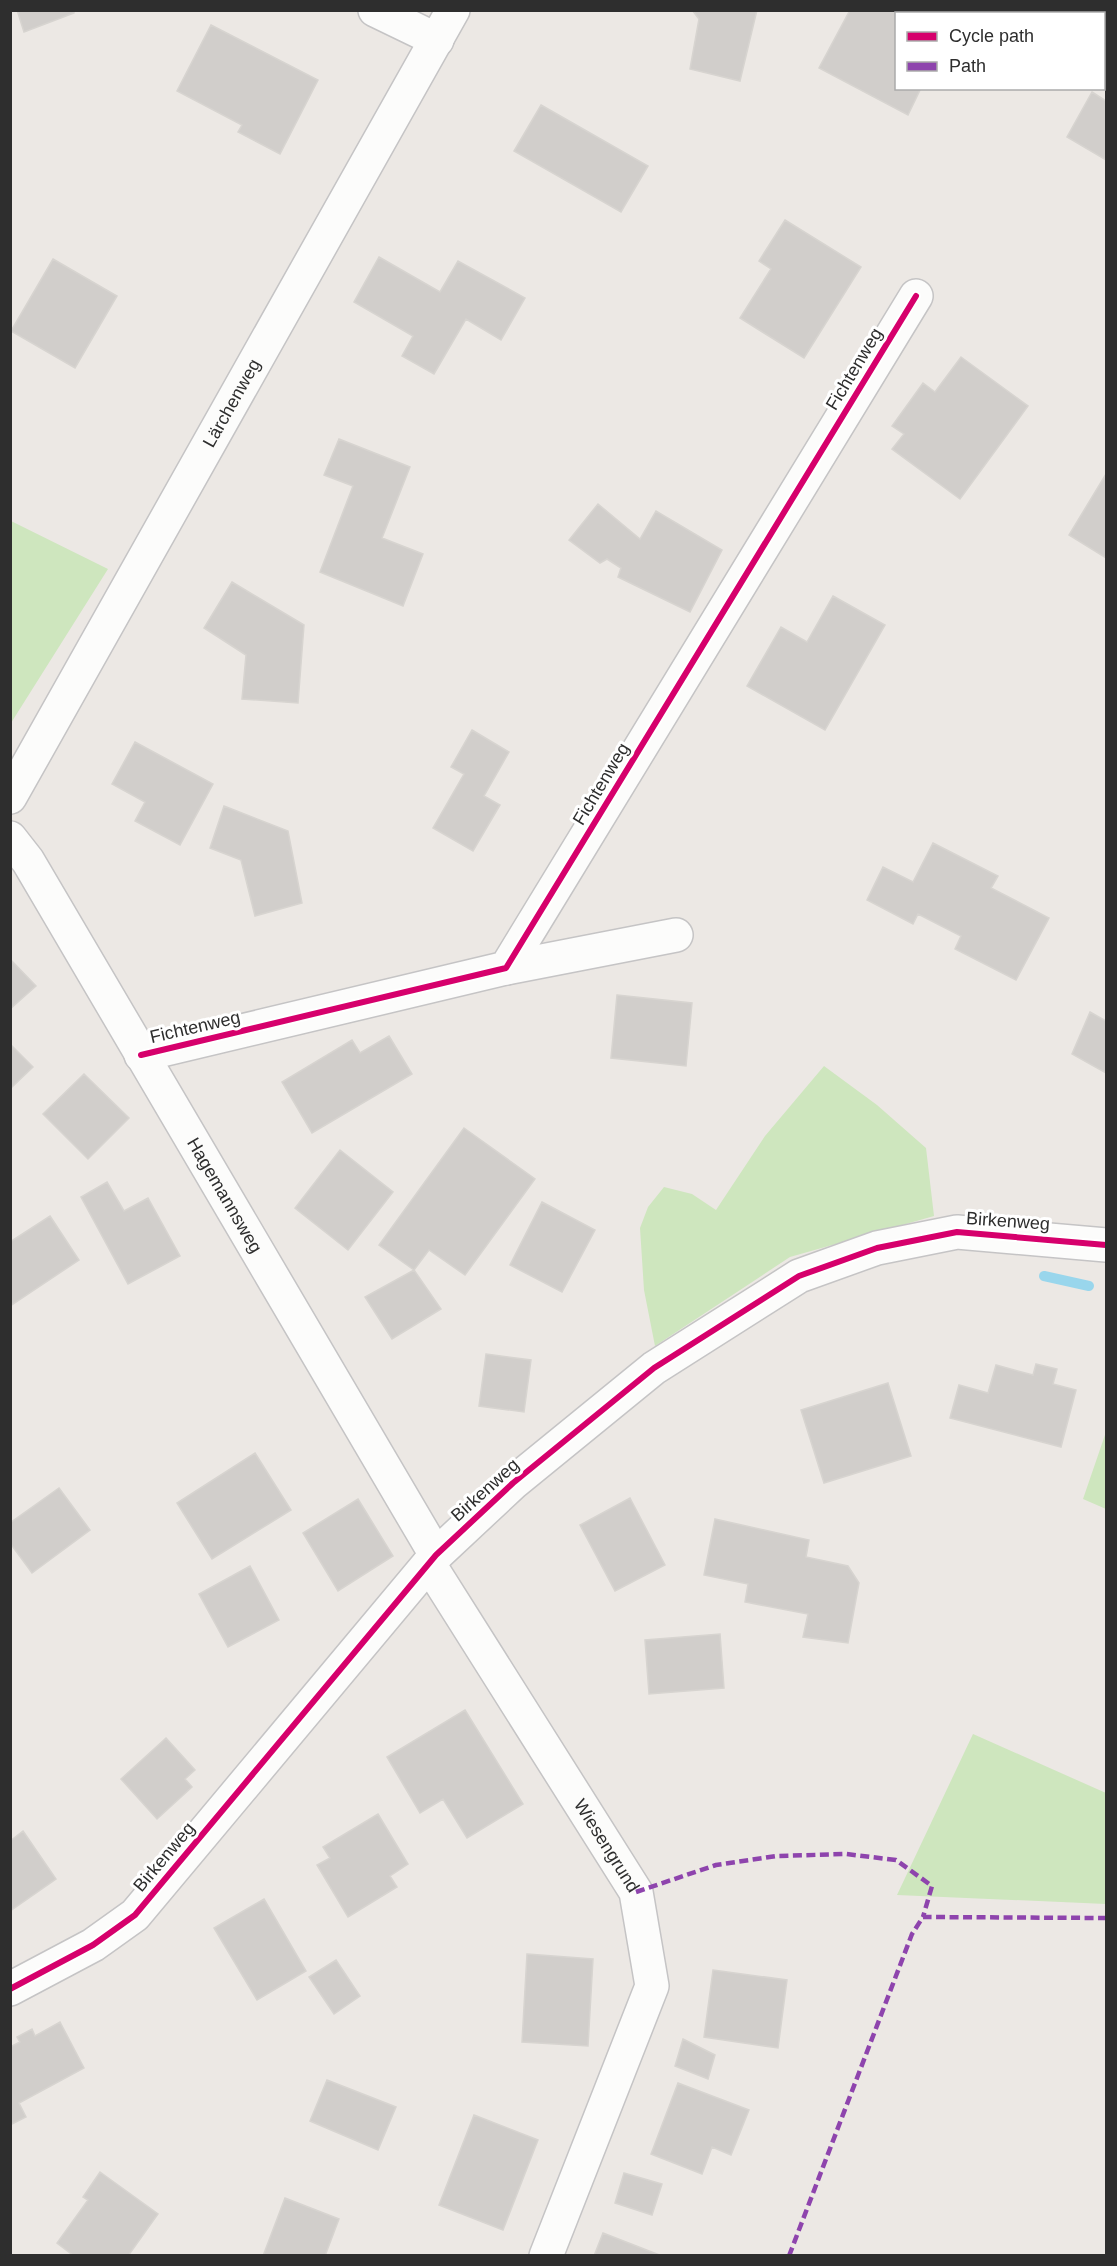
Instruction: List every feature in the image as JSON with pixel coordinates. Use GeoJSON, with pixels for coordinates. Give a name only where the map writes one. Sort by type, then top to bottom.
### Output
{"type":"FeatureCollection","features":[{"type":"Feature","properties":{"kind":"street"},"geometry":{"type":"LineString","coordinates":[[375,10],[437,40]]}},
{"type":"Feature","properties":{"kind":"street","name":"Lärchenweg"},"geometry":{"type":"LineString","coordinates":[[10,798],[453,10]]}},
{"type":"Feature","properties":{"kind":"street","name":"Fichtenweg"},"geometry":{"type":"LineString","coordinates":[[506,968],[916,296]]}},
{"type":"Feature","properties":{"kind":"street","name":"Hagemannsweg"},"geometry":{"type":"LineString","coordinates":[[10,838],[28,861],[433,1560]]}},
{"type":"Feature","properties":{"kind":"street","name":"Fichtenweg"},"geometry":{"type":"LineString","coordinates":[[141,1055],[506,968],[676,935]]}},
{"type":"Feature","properties":{"kind":"street","name":"Birkenweg"},"geometry":{"type":"LineString","coordinates":[[10,1989],[93,1945],[135,1915],[433,1560],[513,1483],[654,1368],[799,1276],[877,1248],[957,1232],[1107,1245]]}},
{"type":"Feature","properties":{"kind":"street","name":"Wiesengrund"},"geometry":{"type":"LineString","coordinates":[[433,1560],[636,1892],[652,1986],[546,2256]]}},
{"type":"Feature","properties":{"kind":"green space"},"geometry":{"type":"Polygon","coordinates":[[[11,521],[108,569],[11,723],[11,521]]]}},
{"type":"Feature","properties":{"kind":"green space"},"geometry":{"type":"Polygon","coordinates":[[[824,1066],[877,1105],[926,1148],[934,1216],[790,1257],[655,1346],[644,1290],[640,1228],[648,1207],[664,1187],[692,1194],[716,1210],[765,1136],[824,1066]]]}},
{"type":"Feature","properties":{"kind":"green space"},"geometry":{"type":"Polygon","coordinates":[[[1106,1432],[1106,1509],[1083,1499],[1106,1432]]]}},
{"type":"Feature","properties":{"kind":"green space"},"geometry":{"type":"Polygon","coordinates":[[[973,1734],[1106,1793],[1106,1904],[897,1895],[973,1734]]]}},
{"type":"Feature","properties":{"kind":"building"},"geometry":{"type":"Polygon","coordinates":[[[17,10],[74,10],[74,13],[24,32],[17,10]]]}},
{"type":"Feature","properties":{"kind":"building"},"geometry":{"type":"Polygon","coordinates":[[[692,10],[757,10],[740,81],[690,69],[699,19],[692,10]]]}},
{"type":"Feature","properties":{"kind":"building"},"geometry":{"type":"Polygon","coordinates":[[[850,10],[921,10],[924,12],[895,12],[895,90],[920,90],[908,115],[819,68],[850,10]]]}},
{"type":"Feature","properties":{"kind":"building"},"geometry":{"type":"Polygon","coordinates":[[[211,25],[318,80],[280,154],[238,132],[242,125],[177,91],[211,25]]]}},
{"type":"Feature","properties":{"kind":"building"},"geometry":{"type":"Polygon","coordinates":[[[1092,92],[1106,101],[1106,160],[1067,137],[1092,92]]]}},
{"type":"Feature","properties":{"kind":"building"},"geometry":{"type":"Polygon","coordinates":[[[541,105],[648,166],[621,212],[514,151],[541,105]]]}},
{"type":"Feature","properties":{"kind":"building"},"geometry":{"type":"Polygon","coordinates":[[[785,220],[861,267],[804,358],[740,318],[771,269],[759,261],[785,220]]]}},
{"type":"Feature","properties":{"kind":"building"},"geometry":{"type":"Polygon","coordinates":[[[379,257],[440,292],[458,261],[525,298],[501,340],[466,319],[434,374],[402,356],[413,336],[354,302],[379,257]]]}},
{"type":"Feature","properties":{"kind":"building"},"geometry":{"type":"Polygon","coordinates":[[[53,259],[117,296],[75,368],[11,331],[53,259]]]}},
{"type":"Feature","properties":{"kind":"building"},"geometry":{"type":"Polygon","coordinates":[[[961,357],[1028,406],[960,499],[892,449],[904,434],[892,426],[923,383],[935,392],[961,357]]]}},
{"type":"Feature","properties":{"kind":"building"},"geometry":{"type":"Polygon","coordinates":[[[339,439],[410,467],[382,538],[423,554],[403,606],[320,572],[353,486],[324,475],[339,439]]]}},
{"type":"Feature","properties":{"kind":"building"},"geometry":{"type":"Polygon","coordinates":[[[1106,474],[1106,558],[1069,535],[1106,474]]]}},
{"type":"Feature","properties":{"kind":"building"},"geometry":{"type":"Polygon","coordinates":[[[598,504],[640,539],[656,511],[722,550],[690,612],[618,577],[621,568],[607,559],[600,563],[569,540],[598,504]]]}},
{"type":"Feature","properties":{"kind":"building"},"geometry":{"type":"Polygon","coordinates":[[[232,582],[304,625],[298,703],[242,699],[246,655],[204,628],[232,582]]]}},
{"type":"Feature","properties":{"kind":"building"},"geometry":{"type":"Polygon","coordinates":[[[833,596],[885,625],[825,730],[747,686],[781,627],[807,642],[833,596]]]}},
{"type":"Feature","properties":{"kind":"building"},"geometry":{"type":"Polygon","coordinates":[[[472,730],[509,752],[484,796],[500,805],[473,851],[433,828],[464,774],[451,767],[472,730]]]}},
{"type":"Feature","properties":{"kind":"building"},"geometry":{"type":"Polygon","coordinates":[[[135,742],[213,784],[180,845],[135,821],[145,802],[112,784],[135,742]]]}},
{"type":"Feature","properties":{"kind":"building"},"geometry":{"type":"Polygon","coordinates":[[[224,806],[288,831],[302,903],[255,916],[241,860],[210,848],[224,806]]]}},
{"type":"Feature","properties":{"kind":"building"},"geometry":{"type":"Polygon","coordinates":[[[933,843],[998,876],[991,888],[1049,918],[1016,980],[955,949],[961,936],[918,914],[913,924],[867,900],[883,867],[913,882],[933,843]]]}},
{"type":"Feature","properties":{"kind":"building"},"geometry":{"type":"Polygon","coordinates":[[[10,959],[36,986],[10,1009],[10,959]]]}},
{"type":"Feature","properties":{"kind":"building"},"geometry":{"type":"Polygon","coordinates":[[[617,995],[692,1003],[686,1066],[611,1058],[617,995]]]}},
{"type":"Feature","properties":{"kind":"building"},"geometry":{"type":"Polygon","coordinates":[[[1090,1012],[1106,1021],[1106,1073],[1072,1054],[1090,1012]]]}},
{"type":"Feature","properties":{"kind":"building"},"geometry":{"type":"Polygon","coordinates":[[[389,1036],[412,1074],[312,1133],[282,1082],[352,1040],[360,1053],[389,1036]]]}},
{"type":"Feature","properties":{"kind":"building"},"geometry":{"type":"Polygon","coordinates":[[[10,1044],[33,1067],[11,1088],[10,1087],[10,1044]]]}},
{"type":"Feature","properties":{"kind":"building"},"geometry":{"type":"Polygon","coordinates":[[[84,1074],[129,1118],[88,1159],[43,1114],[84,1074]]]}},
{"type":"Feature","properties":{"kind":"building"},"geometry":{"type":"Polygon","coordinates":[[[464,1128],[535,1179],[465,1275],[429,1250],[414,1270],[379,1245],[464,1128]]]}},
{"type":"Feature","properties":{"kind":"building"},"geometry":{"type":"Polygon","coordinates":[[[340,1150],[393,1192],[348,1250],[295,1208],[340,1150]]]}},
{"type":"Feature","properties":{"kind":"building"},"geometry":{"type":"Polygon","coordinates":[[[107,1182],[124,1211],[148,1198],[180,1256],[128,1284],[81,1197],[107,1182]]]}},
{"type":"Feature","properties":{"kind":"building"},"geometry":{"type":"Polygon","coordinates":[[[542,1202],[595,1230],[562,1292],[510,1265],[542,1202]]]}},
{"type":"Feature","properties":{"kind":"building"},"geometry":{"type":"Polygon","coordinates":[[[50,1216],[79,1260],[10,1306],[10,1242],[50,1216]]]}},
{"type":"Feature","properties":{"kind":"building"},"geometry":{"type":"Polygon","coordinates":[[[414,1270],[441,1309],[392,1339],[365,1297],[414,1270]]]}},
{"type":"Feature","properties":{"kind":"building"},"geometry":{"type":"Polygon","coordinates":[[[486,1354],[531,1360],[524,1412],[479,1406],[486,1354]]]}},
{"type":"Feature","properties":{"kind":"building"},"geometry":{"type":"Polygon","coordinates":[[[1036,1364],[1057,1369],[1053,1384],[1076,1390],[1061,1447],[950,1418],[959,1385],[988,1393],[996,1365],[1033,1375],[1036,1364]]]}},
{"type":"Feature","properties":{"kind":"building"},"geometry":{"type":"Polygon","coordinates":[[[888,1383],[911,1456],[824,1483],[801,1410],[888,1383]]]}},
{"type":"Feature","properties":{"kind":"building"},"geometry":{"type":"Polygon","coordinates":[[[255,1453],[291,1510],[212,1559],[177,1503],[255,1453]]]}},
{"type":"Feature","properties":{"kind":"building"},"geometry":{"type":"Polygon","coordinates":[[[59,1488],[90,1530],[32,1573],[10,1543],[10,1523],[59,1488]]]}},
{"type":"Feature","properties":{"kind":"building"},"geometry":{"type":"Polygon","coordinates":[[[630,1498],[665,1565],[615,1591],[580,1525],[630,1498]]]}},
{"type":"Feature","properties":{"kind":"building"},"geometry":{"type":"Polygon","coordinates":[[[358,1499],[393,1556],[338,1591],[303,1533],[358,1499]]]}},
{"type":"Feature","properties":{"kind":"building"},"geometry":{"type":"Polygon","coordinates":[[[715,1519],[809,1540],[806,1557],[848,1566],[859,1583],[848,1643],[803,1637],[808,1614],[745,1602],[748,1584],[704,1575],[715,1519]]]}},
{"type":"Feature","properties":{"kind":"building"},"geometry":{"type":"Polygon","coordinates":[[[250,1566],[279,1620],[228,1647],[199,1594],[250,1566]]]}},
{"type":"Feature","properties":{"kind":"building"},"geometry":{"type":"Polygon","coordinates":[[[720,1634],[724,1688],[649,1694],[645,1640],[720,1634]]]}},
{"type":"Feature","properties":{"kind":"building"},"geometry":{"type":"Polygon","coordinates":[[[465,1710],[523,1804],[467,1838],[443,1799],[420,1813],[387,1757],[465,1710]]]}},
{"type":"Feature","properties":{"kind":"building"},"geometry":{"type":"Polygon","coordinates":[[[166,1738],[195,1770],[185,1779],[192,1787],[157,1819],[121,1779],[166,1738]]]}},
{"type":"Feature","properties":{"kind":"building"},"geometry":{"type":"Polygon","coordinates":[[[378,1814],[408,1864],[390,1876],[397,1887],[348,1917],[317,1865],[330,1858],[323,1847],[378,1814]]]}},
{"type":"Feature","properties":{"kind":"building"},"geometry":{"type":"Polygon","coordinates":[[[23,1831],[56,1879],[10,1911],[10,1841],[23,1831]]]}},
{"type":"Feature","properties":{"kind":"building"},"geometry":{"type":"Polygon","coordinates":[[[264,1899],[306,1971],[257,2000],[214,1928],[264,1899]]]}},
{"type":"Feature","properties":{"kind":"building"},"geometry":{"type":"Polygon","coordinates":[[[527,1954],[593,1959],[588,2046],[522,2042],[527,1954]]]}},
{"type":"Feature","properties":{"kind":"building"},"geometry":{"type":"Polygon","coordinates":[[[336,1960],[360,1996],[334,2014],[309,1977],[336,1960]]]}},
{"type":"Feature","properties":{"kind":"building"},"geometry":{"type":"Polygon","coordinates":[[[713,1970],[787,1980],[778,2048],[704,2037],[713,1970]]]}},
{"type":"Feature","properties":{"kind":"building"},"geometry":{"type":"Polygon","coordinates":[[[60,2022],[84,2068],[19,2103],[26,2117],[10,2125],[10,2047],[20,2042],[17,2037],[32,2029],[35,2036],[60,2022]]]}},
{"type":"Feature","properties":{"kind":"building"},"geometry":{"type":"Polygon","coordinates":[[[683,2039],[715,2055],[708,2079],[675,2066],[683,2039]]]}},
{"type":"Feature","properties":{"kind":"building"},"geometry":{"type":"Polygon","coordinates":[[[327,2080],[396,2107],[378,2150],[310,2121],[327,2080]]]}},
{"type":"Feature","properties":{"kind":"building"},"geometry":{"type":"Polygon","coordinates":[[[678,2083],[749,2110],[731,2155],[712,2147],[702,2174],[651,2154],[678,2083]]]}},
{"type":"Feature","properties":{"kind":"building"},"geometry":{"type":"Polygon","coordinates":[[[474,2115],[538,2140],[503,2230],[439,2205],[474,2115]]]}},
{"type":"Feature","properties":{"kind":"building"},"geometry":{"type":"Polygon","coordinates":[[[100,2172],[158,2214],[128,2256],[74,2256],[57,2243],[88,2200],[83,2197],[100,2172]]]}},
{"type":"Feature","properties":{"kind":"building"},"geometry":{"type":"Polygon","coordinates":[[[624,2173],[662,2184],[652,2215],[615,2203],[624,2173]]]}},
{"type":"Feature","properties":{"kind":"building"},"geometry":{"type":"Polygon","coordinates":[[[285,2198],[339,2219],[325,2256],[263,2256],[285,2198]]]}},
{"type":"Feature","properties":{"kind":"building"},"geometry":{"type":"Polygon","coordinates":[[[603,2233],[662,2256],[594,2256],[603,2233]]]}},
{"type":"Feature","properties":{"kind":"waterway"},"geometry":{"type":"LineString","coordinates":[[1044,1276],[1089,1286]]}},
{"type":"Feature","properties":{"kind":"marked path"},"geometry":{"type":"LineString","coordinates":[[636,1892],[716,1865],[776,1856],[846,1854],[896,1860],[932,1886],[923,1917]]}},
{"type":"Feature","properties":{"kind":"marked path"},"geometry":{"type":"LineString","coordinates":[[789,2256],[912,1934],[923,1917],[1106,1918]]}},
{"type":"Feature","properties":{"kind":"cycle path"},"geometry":{"type":"LineString","coordinates":[[141,1055],[506,968],[916,296]]}},
{"type":"Feature","properties":{"kind":"cycle path"},"geometry":{"type":"LineString","coordinates":[[10,1989],[93,1945],[135,1915],[436,1555],[513,1483],[654,1368],[799,1276],[877,1248],[957,1232],[1106,1245]]}}]}
